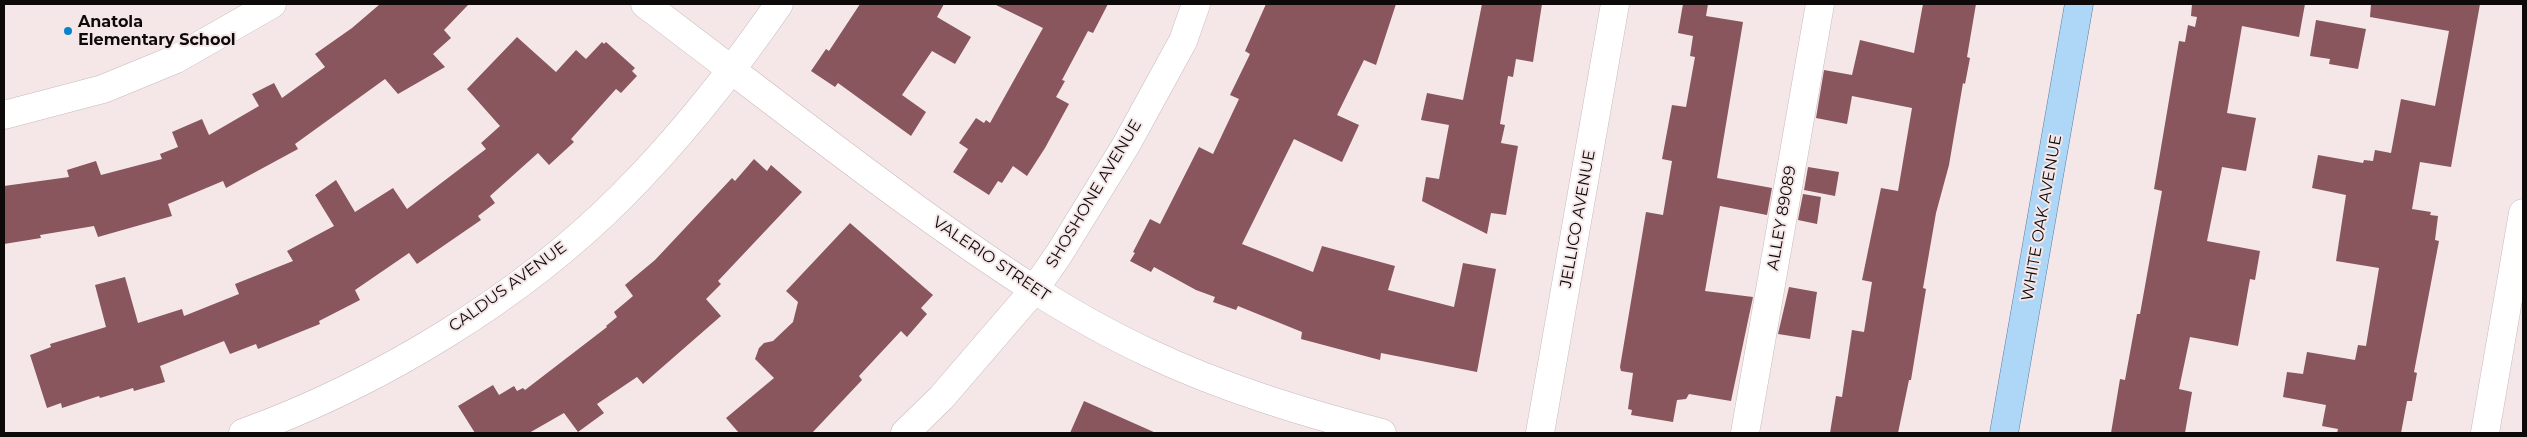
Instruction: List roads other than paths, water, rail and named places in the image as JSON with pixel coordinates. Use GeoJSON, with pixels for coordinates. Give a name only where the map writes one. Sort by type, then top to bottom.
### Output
{"type":"FeatureCollection","features":[{"type":"Feature","properties":{"kind":"main road","name":"WHITE OAK AVENUE"},"geometry":{"type":"LineString","coordinates":[[2004,433],[2079,4]]}},
{"type":"Feature","properties":{"kind":"street"},"geometry":{"type":"LineString","coordinates":[[4,115],[103,89],[176,59],[272,4]]}},
{"type":"Feature","properties":{"kind":"street","name":"VALERIO STREET"},"geometry":{"type":"LineString","coordinates":[[645,4],[870,176],[984,258],[1104,331],[1195,373],[1307,413],[1382,433]]}},
{"type":"Feature","properties":{"kind":"street","name":"CALDUS AVENUE"},"geometry":{"type":"LineString","coordinates":[[243,433],[285,418],[391,367],[473,315],[552,259],[621,197],[733,70],[779,4]]}},
{"type":"Feature","properties":{"kind":"street","name":"SHOSHONE AVENUE"},"geometry":{"type":"LineString","coordinates":[[905,433],[941,398],[1034,290],[1126,144],[1182,41],[1196,4]]}},
{"type":"Feature","properties":{"kind":"street","name":"JELLICO AVENUE"},"geometry":{"type":"LineString","coordinates":[[1540,433],[1615,4]]}},
{"type":"Feature","properties":{"kind":"street","name":"ALLEY 89089"},"geometry":{"type":"LineString","coordinates":[[1745,433],[1820,4]]}},
{"type":"Feature","properties":{"kind":"street"},"geometry":{"type":"LineString","coordinates":[[2485,433],[2523,213]]}},
{"type":"Feature","properties":{"kind":"place","name":"Anatola Elementary School"},"geometry":{"type":"Point","coordinates":[68,31]}}]}
